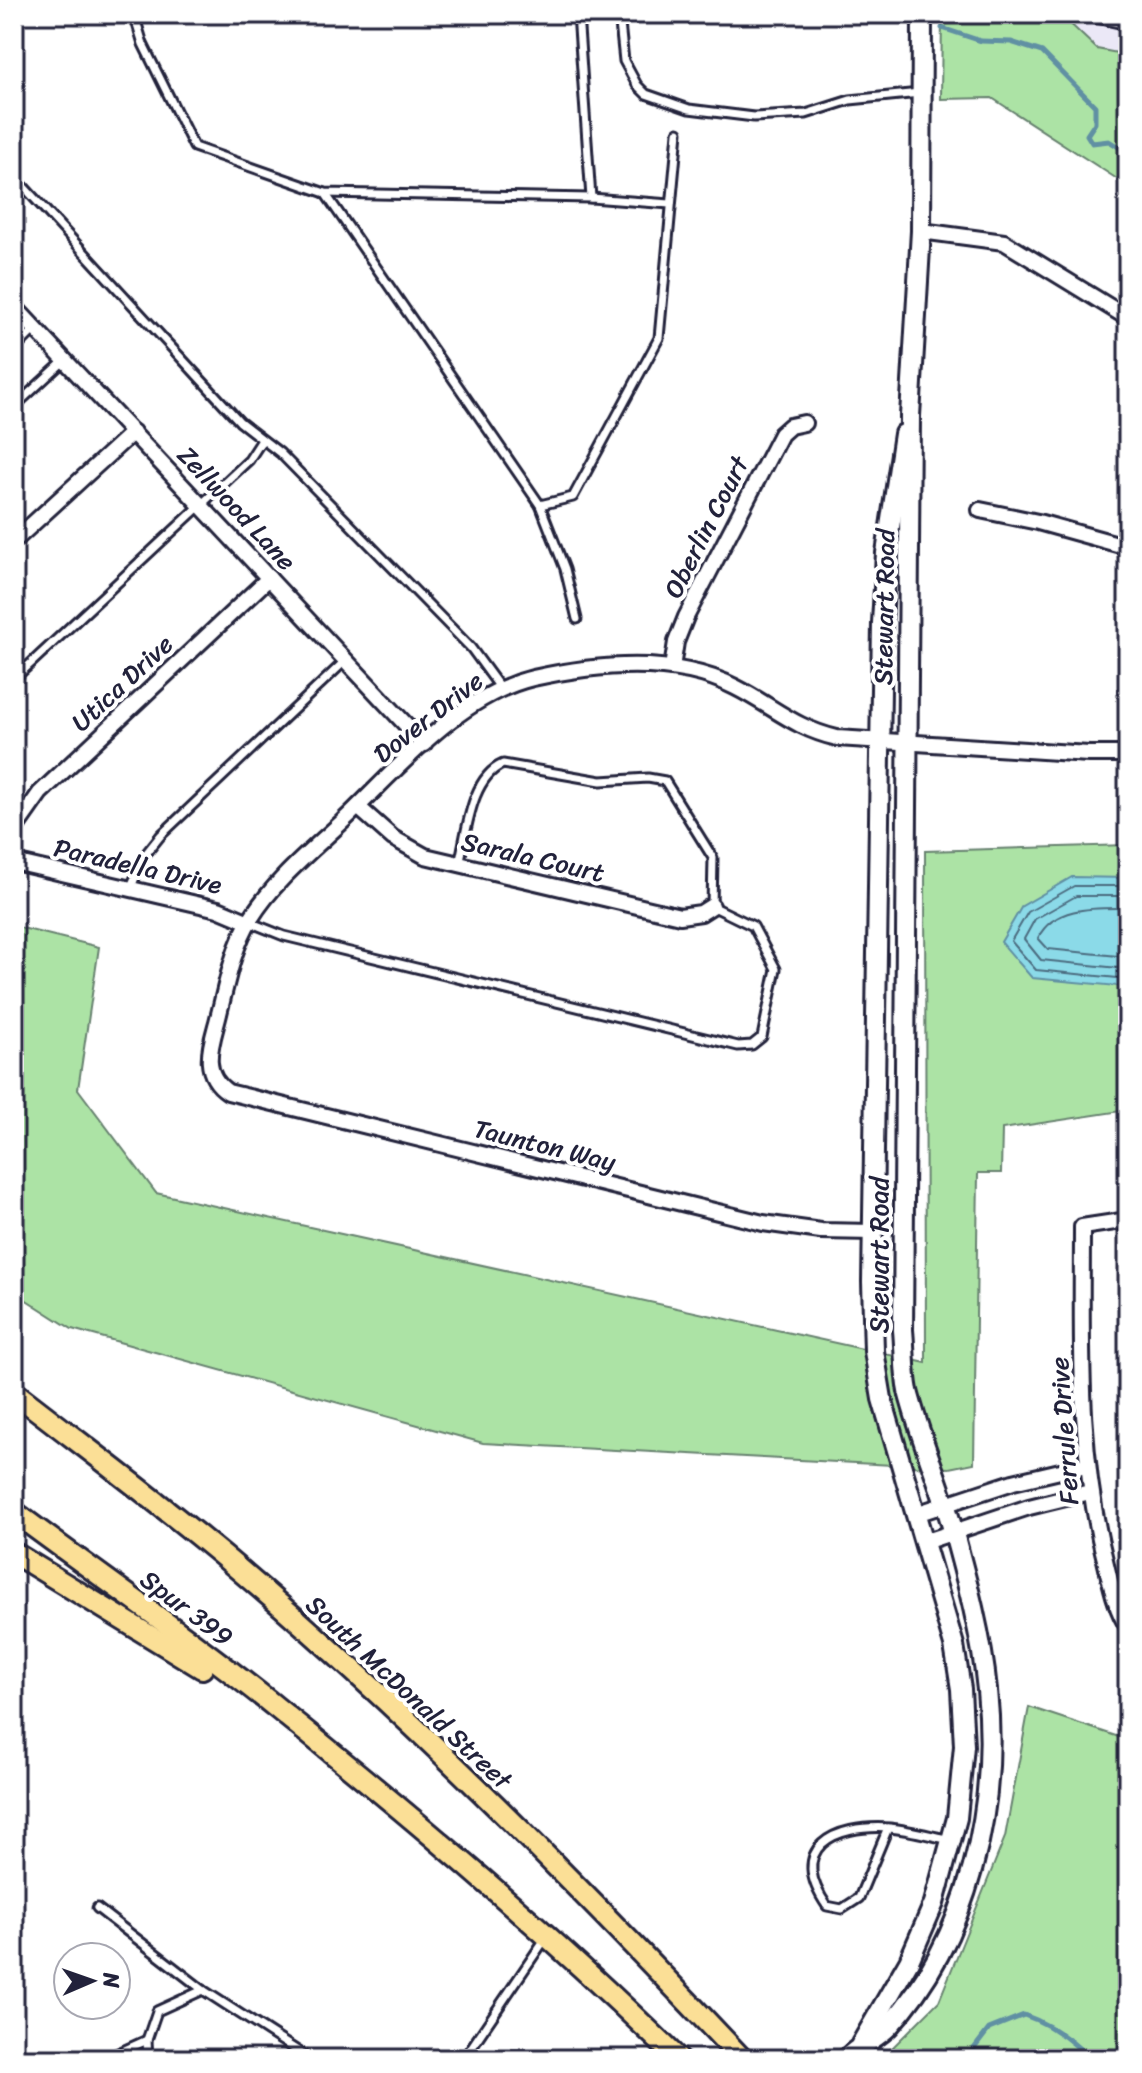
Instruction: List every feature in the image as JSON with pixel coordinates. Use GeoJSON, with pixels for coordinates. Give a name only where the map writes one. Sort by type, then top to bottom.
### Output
{"type":"FeatureCollection","features":[{"type":"Feature","properties":{"kind":"main road","name":"South McDonald Street"},"geometry":{"type":"LineString","coordinates":[[14,1392],[229,1561],[384,1699],[595,1904],[742,2059]]}},
{"type":"Feature","properties":{"kind":"main road","name":"Spur 399"},"geometry":{"type":"LineString","coordinates":[[14,1512],[277,1708],[325,1750]]}},
{"type":"Feature","properties":{"kind":"main road"},"geometry":{"type":"LineString","coordinates":[[14,1553],[94,1599],[325,1750],[445,1845],[548,1934],[678,2059]]}},
{"type":"Feature","properties":{"kind":"street","name":"Stewart Road"},"geometry":{"type":"LineString","coordinates":[[846,2059],[861,2044],[887,2028],[944,1941],[964,1896],[981,1823],[989,1756],[987,1689],[954,1532],[908,1389],[903,1330],[910,416],[921,231],[922,14]]}},
{"type":"Feature","properties":{"kind":"street"},"geometry":{"type":"LineString","coordinates":[[921,231],[1004,242],[1128,318]]}},
{"type":"Feature","properties":{"kind":"street","name":"Zellwood Lane"},"geometry":{"type":"LineString","coordinates":[[14,306],[424,744]]}},
{"type":"Feature","properties":{"kind":"street","name":"Stewart Road"},"geometry":{"type":"LineString","coordinates":[[861,2044],[923,1930],[953,1841],[963,1761],[961,1689],[954,1645],[882,1399],[874,1351],[886,553],[901,445],[910,416]]}},
{"type":"Feature","properties":{"kind":"street","name":"Oberlin Court"},"geometry":{"type":"LineString","coordinates":[[672,668],[676,642],[686,617],[781,434],[790,426],[804,423]]}},
{"type":"Feature","properties":{"kind":"street"},"geometry":{"type":"LineString","coordinates":[[14,541],[133,432]]}},
{"type":"Feature","properties":{"kind":"street"},"geometry":{"type":"LineString","coordinates":[[980,510],[1038,522],[1128,547]]}},
{"type":"Feature","properties":{"kind":"street","name":"Utica Drive"},"geometry":{"type":"LineString","coordinates":[[14,830],[40,793],[269,578]]}},
{"type":"Feature","properties":{"kind":"street","name":"Dover Drive"},"geometry":{"type":"LineString","coordinates":[[213,1078],[208,1053],[235,955],[249,922],[279,882],[424,744],[476,703],[501,689],[529,679],[600,668],[672,668],[737,688],[807,731],[837,738],[1128,754]]}},
{"type":"Feature","properties":{"kind":"street","name":"Sarala Court"},"geometry":{"type":"LineString","coordinates":[[358,807],[414,852],[680,916],[701,913],[712,906]]}},
{"type":"Feature","properties":{"kind":"street","name":"Paradella Drive"},"geometry":{"type":"LineString","coordinates":[[14,862],[227,912],[249,922]]}},
{"type":"Feature","properties":{"kind":"street","name":"Taunton Way"},"geometry":{"type":"LineString","coordinates":[[213,1078],[228,1092],[763,1223],[821,1231],[874,1232]]}},
{"type":"Feature","properties":{"kind":"street","name":"Ferrule Drive"},"geometry":{"type":"LineString","coordinates":[[1127,1627],[1112,1588],[1086,1465],[1082,1227],[1128,1220]]}},
{"type":"Feature","properties":{"kind":"street"},"geometry":{"type":"LineString","coordinates":[[916,1514],[1013,1482],[1086,1465]]}},
{"type":"Feature","properties":{"kind":"street"},"geometry":{"type":"LineString","coordinates":[[924,1542],[1090,1492]]}},
{"type":"Feature","properties":{"kind":"lane"},"geometry":{"type":"LineString","coordinates":[[134,14],[143,44],[194,147],[325,193],[591,198],[670,204]]}},
{"type":"Feature","properties":{"kind":"lane"},"geometry":{"type":"LineString","coordinates":[[578,14],[591,198]]}},
{"type":"Feature","properties":{"kind":"lane"},"geometry":{"type":"LineString","coordinates":[[619,14],[624,61],[637,85],[646,94],[689,109],[754,117],[806,114],[850,100],[922,92]]}},
{"type":"Feature","properties":{"kind":"lane"},"geometry":{"type":"LineString","coordinates":[[1077,14],[1128,25]]}},
{"type":"Feature","properties":{"kind":"lane"},"geometry":{"type":"LineString","coordinates":[[540,505],[573,497],[659,338],[678,132]]}},
{"type":"Feature","properties":{"kind":"lane"},"geometry":{"type":"LineString","coordinates":[[14,176],[240,422],[280,453],[471,648],[501,689]]}},
{"type":"Feature","properties":{"kind":"lane"},"geometry":{"type":"LineString","coordinates":[[325,193],[540,505],[565,569],[577,619]]}},
{"type":"Feature","properties":{"kind":"lane"},"geometry":{"type":"LineString","coordinates":[[14,350],[35,329]]}},
{"type":"Feature","properties":{"kind":"lane"},"geometry":{"type":"LineString","coordinates":[[14,407],[65,360]]}},
{"type":"Feature","properties":{"kind":"lane"},"geometry":{"type":"LineString","coordinates":[[14,679],[249,460],[262,440]]}},
{"type":"Feature","properties":{"kind":"lane"},"geometry":{"type":"LineString","coordinates":[[130,889],[145,855],[161,835],[346,660]]}},
{"type":"Feature","properties":{"kind":"lane"},"geometry":{"type":"LineString","coordinates":[[249,922],[284,936],[738,1046],[752,1045],[762,1037],[776,979],[774,960],[753,926],[712,906],[714,868],[708,847],[670,787],[657,778],[601,781],[513,763],[493,768],[481,783],[459,864]]}},
{"type":"Feature","properties":{"kind":"lane"},"geometry":{"type":"LineString","coordinates":[[888,1828],[859,1898],[842,1909],[827,1906],[810,1875],[814,1849],[823,1839],[840,1833],[888,1828],[953,1841]]}},
{"type":"Feature","properties":{"kind":"lane"},"geometry":{"type":"LineString","coordinates":[[97,1908],[203,1990],[310,2059]]}},
{"type":"Feature","properties":{"kind":"lane"},"geometry":{"type":"LineString","coordinates":[[463,2059],[470,2055],[548,1934]]}},
{"type":"Feature","properties":{"kind":"lane"},"geometry":{"type":"LineString","coordinates":[[148,2059],[147,2040],[157,2011],[203,1990]]}},
{"type":"Feature","properties":{"kind":"lane"},"geometry":{"type":"LineString","coordinates":[[105,2059],[147,2040]]}},
{"type":"Feature","properties":{"kind":"shaded area"},"geometry":{"type":"Polygon","coordinates":[[[1060,14],[1128,14],[1128,55],[1097,49],[1060,14]]]}},
{"type":"Feature","properties":{"kind":"green space"},"geometry":{"type":"Polygon","coordinates":[[[942,14],[1060,14],[1097,49],[1128,55],[1128,186],[992,98],[941,99],[942,14]]]}},
{"type":"Feature","properties":{"kind":"green space"},"geometry":{"type":"Polygon","coordinates":[[[1128,845],[1128,1110],[1002,1129],[1001,1173],[978,1173],[974,1463],[949,1468],[483,1443],[72,1329],[14,1292],[14,926],[99,947],[78,1089],[156,1193],[926,1363],[925,851],[1128,845]]]}},
{"type":"Feature","properties":{"kind":"green space"},"geometry":{"type":"Polygon","coordinates":[[[1029,1707],[1128,1740],[1128,2059],[881,2059],[939,2001],[1005,1837],[1029,1707]]]}},
{"type":"Feature","properties":{"kind":"water"},"geometry":{"type":"Polygon","coordinates":[[[1072,877],[1128,878],[1128,987],[1032,978],[1001,942],[1022,906],[1072,877]]]}},
{"type":"Feature","properties":{"kind":"waterway"},"geometry":{"type":"LineString","coordinates":[[833,14],[870,21]]}},
{"type":"Feature","properties":{"kind":"waterway"},"geometry":{"type":"LineString","coordinates":[[942,28],[981,41],[1011,42],[1042,52],[1095,106],[1095,123],[1087,135],[1092,143],[1109,141],[1128,153]]}},
{"type":"Feature","properties":{"kind":"waterway"},"geometry":{"type":"LineString","coordinates":[[966,2059],[989,2029],[1024,2015],[1060,2033],[1090,2059]]}}]}
